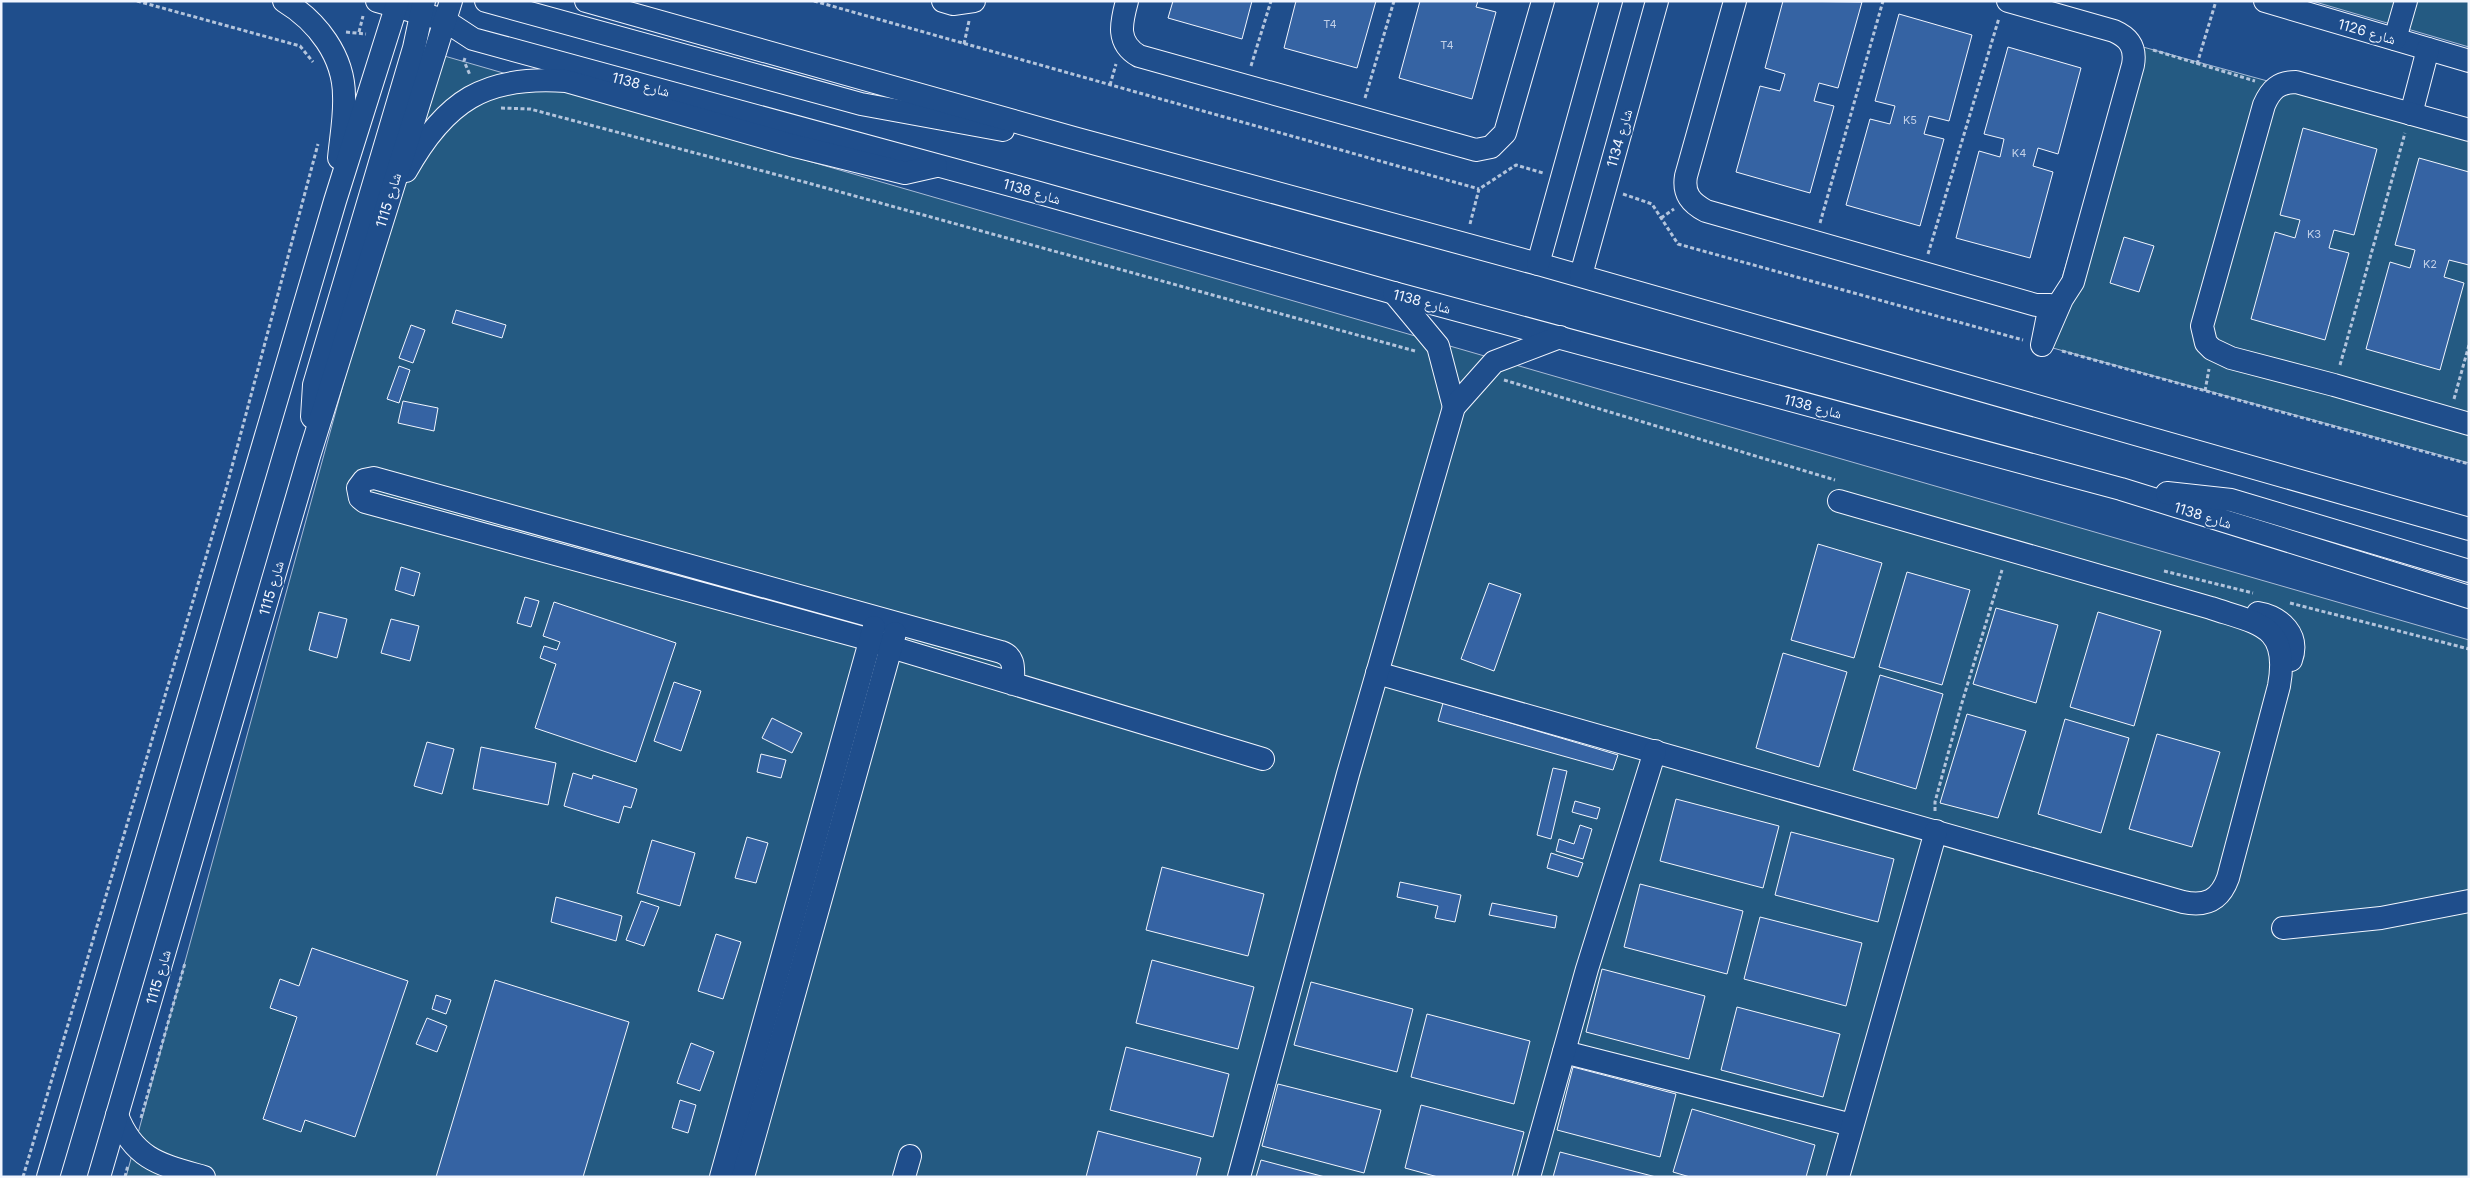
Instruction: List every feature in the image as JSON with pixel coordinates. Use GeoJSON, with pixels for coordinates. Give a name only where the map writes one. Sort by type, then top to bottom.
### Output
{"type":"FeatureCollection","features":[{"type":"Feature","properties":{"kind":"street"},"geometry":{"type":"LineString","coordinates":[[284,1],[313,24],[324,37],[335,55],[341,73],[344,95],[335,201]]}},
{"type":"Feature","properties":{"kind":"street"},"geometry":{"type":"LineString","coordinates":[[486,1],[861,104],[989,129],[1074,138]]}},
{"type":"Feature","properties":{"kind":"street"},"geometry":{"type":"LineString","coordinates":[[586,1],[1074,138],[1581,276],[2467,528]]}},
{"type":"Feature","properties":{"kind":"street"},"geometry":{"type":"LineString","coordinates":[[626,1],[647,18]]}},
{"type":"Feature","properties":{"kind":"street"},"geometry":{"type":"LineString","coordinates":[[943,1],[952,4],[974,1]]}},
{"type":"Feature","properties":{"kind":"street"},"geometry":{"type":"LineString","coordinates":[[1127,1],[1121,34],[1133,52],[1245,86],[1468,149],[1484,149],[1497,144],[1506,133],[1543,1]]}},
{"type":"Feature","properties":{"kind":"street"},"geometry":{"type":"LineString","coordinates":[[1538,264],[1611,1]]}},
{"type":"Feature","properties":{"kind":"street","name":"شارع 1134"},"geometry":{"type":"LineString","coordinates":[[1581,276],[1657,1]]}},
{"type":"Feature","properties":{"kind":"street"},"geometry":{"type":"LineString","coordinates":[[1735,1],[1686,176],[1686,192],[1693,203],[1706,211],[1922,274],[2036,305],[2050,305],[2042,345]]}},
{"type":"Feature","properties":{"kind":"street","name":"شارع 1126"},"geometry":{"type":"LineString","coordinates":[[2266,1],[2469,61]]}},
{"type":"Feature","properties":{"kind":"street"},"geometry":{"type":"LineString","coordinates":[[2395,39],[2406,1]]}},
{"type":"Feature","properties":{"kind":"street"},"geometry":{"type":"LineString","coordinates":[[48,1177],[335,201],[417,5]]}},
{"type":"Feature","properties":{"kind":"street"},"geometry":{"type":"LineString","coordinates":[[310,456],[314,385],[417,5]]}},
{"type":"Feature","properties":{"kind":"street","name":"شارع 1138"},"geometry":{"type":"LineString","coordinates":[[417,5],[473,39],[940,165],[1394,293],[2121,489],[2469,597]]}},
{"type":"Feature","properties":{"kind":"street","name":"شارع 1115"},"geometry":{"type":"LineString","coordinates":[[99,1177],[310,456],[385,209],[417,5]]}},
{"type":"Feature","properties":{"kind":"street"},"geometry":{"type":"LineString","coordinates":[[2005,6],[2114,31],[2132,44],[2134,57],[2073,282],[2062,299],[2042,345]]}},
{"type":"Feature","properties":{"kind":"street"},"geometry":{"type":"LineString","coordinates":[[2411,114],[2428,49]]}},
{"type":"Feature","properties":{"kind":"street"},"geometry":{"type":"LineString","coordinates":[[385,209],[418,150],[447,113],[483,101],[502,84],[534,79],[566,81],[791,145],[905,173],[940,165]]}},
{"type":"Feature","properties":{"kind":"street"},"geometry":{"type":"LineString","coordinates":[[2458,421],[2334,385],[2230,358],[2212,349],[2203,336],[2202,326],[2261,114],[2268,96],[2274,87],[2286,82],[2296,82],[2469,130]]}},
{"type":"Feature","properties":{"kind":"street"},"geometry":{"type":"LineString","coordinates":[[1394,293],[1438,346],[1454,407]]}},
{"type":"Feature","properties":{"kind":"street"},"geometry":{"type":"LineString","coordinates":[[1239,1177],[1376,673],[1454,407],[1494,362],[1560,337]]}},
{"type":"Feature","properties":{"kind":"street"},"geometry":{"type":"LineString","coordinates":[[1013,684],[1013,662],[1006,654],[897,625],[879,635],[365,502],[360,498],[358,488],[364,480],[374,478],[879,635],[1013,684],[1263,759]]}},
{"type":"Feature","properties":{"kind":"street"},"geometry":{"type":"LineString","coordinates":[[2121,489],[2231,500],[2469,571]]}},
{"type":"Feature","properties":{"kind":"street"},"geometry":{"type":"LineString","coordinates":[[1376,673],[2171,897],[2198,896],[2208,892],[2217,885],[2230,865],[2279,686],[2293,654],[2293,642],[2289,630],[2281,621],[2270,615],[2211,608],[1839,501]]}},
{"type":"Feature","properties":{"kind":"street"},"geometry":{"type":"LineString","coordinates":[[721,1177],[879,635]]}},
{"type":"Feature","properties":{"kind":"street"},"geometry":{"type":"LineString","coordinates":[[744,1177],[879,635]]}},
{"type":"Feature","properties":{"kind":"street"},"geometry":{"type":"LineString","coordinates":[[1529,1177],[1587,969],[1655,751]]}},
{"type":"Feature","properties":{"kind":"street"},"geometry":{"type":"LineString","coordinates":[[1838,1177],[1936,831]]}},
{"type":"Feature","properties":{"kind":"street"},"geometry":{"type":"LineString","coordinates":[[2283,928],[2381,918],[2469,901]]}},
{"type":"Feature","properties":{"kind":"street"},"geometry":{"type":"LineString","coordinates":[[1564,1052],[1852,1125]]}},
{"type":"Feature","properties":{"kind":"street"},"geometry":{"type":"LineString","coordinates":[[117,1115],[133,1145],[147,1157],[163,1165],[204,1177]]}},
{"type":"Feature","properties":{"kind":"path"},"geometry":{"type":"LineString","coordinates":[[138,1],[300,46],[314,64]]}},
{"type":"Feature","properties":{"kind":"path"},"geometry":{"type":"LineString","coordinates":[[814,1],[1479,188]]}},
{"type":"Feature","properties":{"kind":"path"},"geometry":{"type":"LineString","coordinates":[[1245,86],[1271,1]]}},
{"type":"Feature","properties":{"kind":"path"},"geometry":{"type":"LineString","coordinates":[[1359,118],[1394,1]]}},
{"type":"Feature","properties":{"kind":"path"},"geometry":{"type":"LineString","coordinates":[[1814,242],[1883,1]]}},
{"type":"Feature","properties":{"kind":"path"},"geometry":{"type":"LineString","coordinates":[[2197,64],[2216,1]]}},
{"type":"Feature","properties":{"kind":"path"},"geometry":{"type":"LineString","coordinates":[[1922,274],[2005,6]]}},
{"type":"Feature","properties":{"kind":"path"},"geometry":{"type":"LineString","coordinates":[[2132,44],[2274,87]]}},
{"type":"Feature","properties":{"kind":"path"},"geometry":{"type":"LineString","coordinates":[[483,101],[530,109],[798,180],[1414,351],[1438,346]]}},
{"type":"Feature","properties":{"kind":"path"},"geometry":{"type":"LineString","coordinates":[[2334,385],[2411,114]]}},
{"type":"Feature","properties":{"kind":"path"},"geometry":{"type":"LineString","coordinates":[[23,1177],[226,489],[318,142]]}},
{"type":"Feature","properties":{"kind":"path"},"geometry":{"type":"LineString","coordinates":[[1465,244],[1479,188],[1516,165],[1553,177],[1558,191]]}},
{"type":"Feature","properties":{"kind":"path"},"geometry":{"type":"LineString","coordinates":[[1601,203],[1622,194],[1652,204],[1678,244],[2469,464]]}},
{"type":"Feature","properties":{"kind":"path"},"geometry":{"type":"LineString","coordinates":[[2458,421],[2469,345]]}},
{"type":"Feature","properties":{"kind":"path"},"geometry":{"type":"LineString","coordinates":[[1936,831],[1935,802],[1961,706],[2008,550]]}},
{"type":"Feature","properties":{"kind":"path"},"geometry":{"type":"LineString","coordinates":[[125,1177],[186,960]]}},
{"type":"Feature","properties":{"kind":"shaded area"},"geometry":{"type":"Polygon","coordinates":[[[2312,1],[2469,1],[2469,47],[2312,1]]]}},
{"type":"Feature","properties":{"kind":"shaded area"},"geometry":{"type":"Polygon","coordinates":[[[2132,44],[2469,136],[2469,463],[2042,345],[2132,44]]]}},
{"type":"Feature","properties":{"kind":"shaded area"},"geometry":{"type":"Polygon","coordinates":[[[434,53],[2469,640],[2469,1177],[126,1177],[434,53]]]}},
{"type":"Feature","properties":{"kind":"building"},"geometry":{"type":"Polygon","coordinates":[[[1173,1],[1252,1],[1242,39],[1168,18],[1173,1]]]}},
{"type":"Feature","properties":{"kind":"building"},"geometry":{"type":"Polygon","coordinates":[[[1296,1],[1376,1],[1357,68],[1284,48],[1296,1]]]}},
{"type":"Feature","properties":{"kind":"building"},"geometry":{"type":"Polygon","coordinates":[[[1420,1],[1478,1],[1476,7],[1496,12],[1472,99],[1399,78],[1420,1]]]}},
{"type":"Feature","properties":{"kind":"building"},"geometry":{"type":"Polygon","coordinates":[[[1783,1],[1862,2],[1838,88],[1819,83],[1814,101],[1834,106],[1810,193],[1736,172],[1760,86],[1780,91],[1785,74],[1765,68],[1783,1]]]}},
{"type":"Feature","properties":{"kind":"building"},"geometry":{"type":"Polygon","coordinates":[[[1899,14],[1972,35],[1949,121],[1929,116],[1924,134],[1944,139],[1920,226],[1846,205],[1870,119],[1890,124],[1895,106],[1875,101],[1899,14]]]}},
{"type":"Feature","properties":{"kind":"building"},"geometry":{"type":"Polygon","coordinates":[[[2008,47],[2081,68],[2058,154],[2038,148],[2033,166],[2053,172],[2030,258],[1956,238],[1979,151],[2000,157],[2004,139],[1984,134],[2008,47]]]}},
{"type":"Feature","properties":{"kind":"building"},"geometry":{"type":"Polygon","coordinates":[[[2303,128],[2377,149],[2354,235],[2334,230],[2329,248],[2349,253],[2325,340],[2251,319],[2275,232],[2295,238],[2300,220],[2280,215],[2303,128]]]}},
{"type":"Feature","properties":{"kind":"building"},"geometry":{"type":"Polygon","coordinates":[[[2419,158],[2469,172],[2469,265],[2449,260],[2444,277],[2464,283],[2440,370],[2366,349],[2390,262],[2410,268],[2415,250],[2395,245],[2419,158]]]}},
{"type":"Feature","properties":{"kind":"building"},"geometry":{"type":"Polygon","coordinates":[[[2124,237],[2154,246],[2139,292],[2110,283],[2124,237]]]}},
{"type":"Feature","properties":{"kind":"building"},"geometry":{"type":"Polygon","coordinates":[[[456,310],[506,325],[502,338],[452,323],[456,310]]]}},
{"type":"Feature","properties":{"kind":"building"},"geometry":{"type":"Polygon","coordinates":[[[411,325],[425,330],[413,363],[399,358],[411,325]]]}},
{"type":"Feature","properties":{"kind":"building"},"geometry":{"type":"Polygon","coordinates":[[[399,366],[410,370],[399,403],[387,399],[399,366]]]}},
{"type":"Feature","properties":{"kind":"building"},"geometry":{"type":"Polygon","coordinates":[[[403,401],[438,408],[434,431],[398,423],[403,401]]]}},
{"type":"Feature","properties":{"kind":"building"},"geometry":{"type":"Polygon","coordinates":[[[1818,544],[1882,563],[1854,658],[1791,640],[1818,544]]]}},
{"type":"Feature","properties":{"kind":"building"},"geometry":{"type":"Polygon","coordinates":[[[401,567],[420,573],[414,596],[395,590],[401,567]]]}},
{"type":"Feature","properties":{"kind":"building"},"geometry":{"type":"Polygon","coordinates":[[[1907,572],[1970,590],[1942,685],[1879,667],[1907,572]]]}},
{"type":"Feature","properties":{"kind":"building"},"geometry":{"type":"Polygon","coordinates":[[[1489,583],[1521,594],[1494,671],[1461,659],[1489,583]]]}},
{"type":"Feature","properties":{"kind":"building"},"geometry":{"type":"Polygon","coordinates":[[[525,597],[539,601],[531,627],[517,623],[525,597]]]}},
{"type":"Feature","properties":{"kind":"building"},"geometry":{"type":"Polygon","coordinates":[[[554,602],[676,643],[636,762],[535,728],[556,664],[540,658],[544,646],[557,650],[560,642],[543,636],[554,602]]]}},
{"type":"Feature","properties":{"kind":"building"},"geometry":{"type":"Polygon","coordinates":[[[1996,608],[2058,625],[2036,703],[1973,684],[1996,608]]]}},
{"type":"Feature","properties":{"kind":"building"},"geometry":{"type":"Polygon","coordinates":[[[319,612],[347,619],[337,658],[309,650],[319,612]]]}},
{"type":"Feature","properties":{"kind":"building"},"geometry":{"type":"Polygon","coordinates":[[[2098,612],[2161,631],[2134,726],[2070,707],[2098,612]]]}},
{"type":"Feature","properties":{"kind":"building"},"geometry":{"type":"Polygon","coordinates":[[[391,619],[419,626],[410,661],[381,653],[391,619]]]}},
{"type":"Feature","properties":{"kind":"building"},"geometry":{"type":"Polygon","coordinates":[[[1783,653],[1847,672],[1819,767],[1756,748],[1783,653]]]}},
{"type":"Feature","properties":{"kind":"building"},"geometry":{"type":"Polygon","coordinates":[[[1880,675],[1943,694],[1916,789],[1853,770],[1880,675]]]}},
{"type":"Feature","properties":{"kind":"building"},"geometry":{"type":"Polygon","coordinates":[[[674,682],[701,691],[681,751],[654,741],[674,682]]]}},
{"type":"Feature","properties":{"kind":"building"},"geometry":{"type":"Polygon","coordinates":[[[1443,703],[1618,755],[1613,770],[1438,721],[1443,703]]]}},
{"type":"Feature","properties":{"kind":"building"},"geometry":{"type":"Polygon","coordinates":[[[1967,714],[2026,731],[1998,818],[1940,803],[1967,714]]]}},
{"type":"Feature","properties":{"kind":"building"},"geometry":{"type":"Polygon","coordinates":[[[772,718],[802,733],[792,753],[762,738],[772,718]]]}},
{"type":"Feature","properties":{"kind":"building"},"geometry":{"type":"Polygon","coordinates":[[[2065,719],[2129,738],[2101,833],[2038,814],[2065,719]]]}},
{"type":"Feature","properties":{"kind":"building"},"geometry":{"type":"Polygon","coordinates":[[[2157,734],[2220,752],[2192,847],[2129,829],[2157,734]]]}},
{"type":"Feature","properties":{"kind":"building"},"geometry":{"type":"Polygon","coordinates":[[[427,742],[454,749],[442,794],[414,786],[427,742]]]}},
{"type":"Feature","properties":{"kind":"building"},"geometry":{"type":"Polygon","coordinates":[[[481,747],[556,763],[548,805],[473,789],[481,747]]]}},
{"type":"Feature","properties":{"kind":"building"},"geometry":{"type":"Polygon","coordinates":[[[761,754],[786,760],[781,778],[757,772],[761,754]]]}},
{"type":"Feature","properties":{"kind":"building"},"geometry":{"type":"Polygon","coordinates":[[[1553,768],[1567,771],[1551,839],[1537,835],[1553,768]]]}},
{"type":"Feature","properties":{"kind":"building"},"geometry":{"type":"Polygon","coordinates":[[[573,773],[592,779],[593,775],[637,789],[631,808],[624,806],[619,823],[564,806],[573,773]]]}},
{"type":"Feature","properties":{"kind":"building"},"geometry":{"type":"Polygon","coordinates":[[[1676,799],[1779,826],[1763,888],[1660,861],[1676,799]]]}},
{"type":"Feature","properties":{"kind":"building"},"geometry":{"type":"Polygon","coordinates":[[[1575,801],[1600,808],[1597,819],[1572,812],[1575,801]]]}},
{"type":"Feature","properties":{"kind":"building"},"geometry":{"type":"Polygon","coordinates":[[[1580,825],[1592,829],[1583,859],[1556,851],[1559,839],[1574,844],[1580,825]]]}},
{"type":"Feature","properties":{"kind":"building"},"geometry":{"type":"Polygon","coordinates":[[[1791,832],[1894,859],[1878,922],[1775,895],[1791,832]]]}},
{"type":"Feature","properties":{"kind":"building"},"geometry":{"type":"Polygon","coordinates":[[[747,837],[768,843],[756,883],[735,878],[747,837]]]}},
{"type":"Feature","properties":{"kind":"building"},"geometry":{"type":"Polygon","coordinates":[[[652,840],[695,853],[680,906],[637,893],[652,840]]]}},
{"type":"Feature","properties":{"kind":"building"},"geometry":{"type":"Polygon","coordinates":[[[1551,853],[1583,863],[1578,877],[1547,868],[1551,853]]]}},
{"type":"Feature","properties":{"kind":"building"},"geometry":{"type":"Polygon","coordinates":[[[1162,867],[1264,894],[1248,956],[1146,930],[1162,867]]]}},
{"type":"Feature","properties":{"kind":"building"},"geometry":{"type":"Polygon","coordinates":[[[1400,882],[1461,895],[1455,922],[1435,918],[1438,906],[1397,897],[1400,882]]]}},
{"type":"Feature","properties":{"kind":"building"},"geometry":{"type":"Polygon","coordinates":[[[1640,884],[1743,911],[1727,974],[1624,947],[1640,884]]]}},
{"type":"Feature","properties":{"kind":"building"},"geometry":{"type":"Polygon","coordinates":[[[556,897],[622,916],[616,941],[551,922],[556,897]]]}},
{"type":"Feature","properties":{"kind":"building"},"geometry":{"type":"Polygon","coordinates":[[[641,901],[659,907],[644,946],[626,940],[641,901]]]}},
{"type":"Feature","properties":{"kind":"building"},"geometry":{"type":"Polygon","coordinates":[[[1492,903],[1557,916],[1555,928],[1489,915],[1492,903]]]}},
{"type":"Feature","properties":{"kind":"building"},"geometry":{"type":"Polygon","coordinates":[[[1760,917],[1862,943],[1846,1006],[1744,979],[1760,917]]]}},
{"type":"Feature","properties":{"kind":"building"},"geometry":{"type":"Polygon","coordinates":[[[716,934],[741,942],[723,999],[698,991],[716,934]]]}},
{"type":"Feature","properties":{"kind":"building"},"geometry":{"type":"Polygon","coordinates":[[[312,948],[408,981],[355,1137],[305,1120],[301,1132],[263,1119],[297,1017],[270,1008],[280,979],[299,986],[312,948]]]}},
{"type":"Feature","properties":{"kind":"building"},"geometry":{"type":"Polygon","coordinates":[[[1152,960],[1254,987],[1238,1049],[1136,1023],[1152,960]]]}},
{"type":"Feature","properties":{"kind":"building"},"geometry":{"type":"Polygon","coordinates":[[[1602,969],[1705,996],[1689,1059],[1586,1032],[1602,969]]]}},
{"type":"Feature","properties":{"kind":"building"},"geometry":{"type":"Polygon","coordinates":[[[495,980],[629,1022],[583,1177],[436,1177],[495,980]]]}},
{"type":"Feature","properties":{"kind":"building"},"geometry":{"type":"Polygon","coordinates":[[[1311,982],[1413,1009],[1397,1072],[1294,1045],[1311,982]]]}},
{"type":"Feature","properties":{"kind":"building"},"geometry":{"type":"Polygon","coordinates":[[[436,995],[451,1000],[446,1014],[432,1009],[436,995]]]}},
{"type":"Feature","properties":{"kind":"building"},"geometry":{"type":"Polygon","coordinates":[[[1737,1007],[1840,1034],[1823,1097],[1721,1070],[1737,1007]]]}},
{"type":"Feature","properties":{"kind":"building"},"geometry":{"type":"Polygon","coordinates":[[[1427,1014],[1530,1041],[1514,1104],[1411,1077],[1427,1014]]]}},
{"type":"Feature","properties":{"kind":"building"},"geometry":{"type":"Polygon","coordinates":[[[427,1018],[447,1026],[437,1052],[416,1044],[427,1018]]]}},
{"type":"Feature","properties":{"kind":"building"},"geometry":{"type":"Polygon","coordinates":[[[691,1043],[714,1052],[700,1091],[677,1083],[691,1043]]]}},
{"type":"Feature","properties":{"kind":"building"},"geometry":{"type":"Polygon","coordinates":[[[1126,1047],[1229,1074],[1213,1137],[1110,1110],[1126,1047]]]}},
{"type":"Feature","properties":{"kind":"building"},"geometry":{"type":"Polygon","coordinates":[[[1573,1067],[1676,1094],[1660,1157],[1557,1130],[1573,1067]]]}},
{"type":"Feature","properties":{"kind":"building"},"geometry":{"type":"Polygon","coordinates":[[[1278,1084],[1381,1110],[1364,1173],[1262,1146],[1278,1084]]]}},
{"type":"Feature","properties":{"kind":"building"},"geometry":{"type":"Polygon","coordinates":[[[680,1100],[696,1105],[688,1133],[672,1128],[680,1100]]]}},
{"type":"Feature","properties":{"kind":"building"},"geometry":{"type":"Polygon","coordinates":[[[1421,1105],[1524,1132],[1512,1177],[1438,1177],[1405,1168],[1421,1105]]]}},
{"type":"Feature","properties":{"kind":"building"},"geometry":{"type":"Polygon","coordinates":[[[1692,1109],[1815,1145],[1806,1177],[1690,1177],[1673,1172],[1692,1109]]]}},
{"type":"Feature","properties":{"kind":"building"},"geometry":{"type":"Polygon","coordinates":[[[1098,1131],[1201,1158],[1196,1177],[1086,1177],[1098,1131]]]}},
{"type":"Feature","properties":{"kind":"building"},"geometry":{"type":"Polygon","coordinates":[[[1560,1152],[1656,1177],[1553,1177],[1560,1152]]]}},
{"type":"Feature","properties":{"kind":"building"},"geometry":{"type":"Polygon","coordinates":[[[1261,1160],[1325,1177],[1256,1177],[1261,1160]]]}}]}
